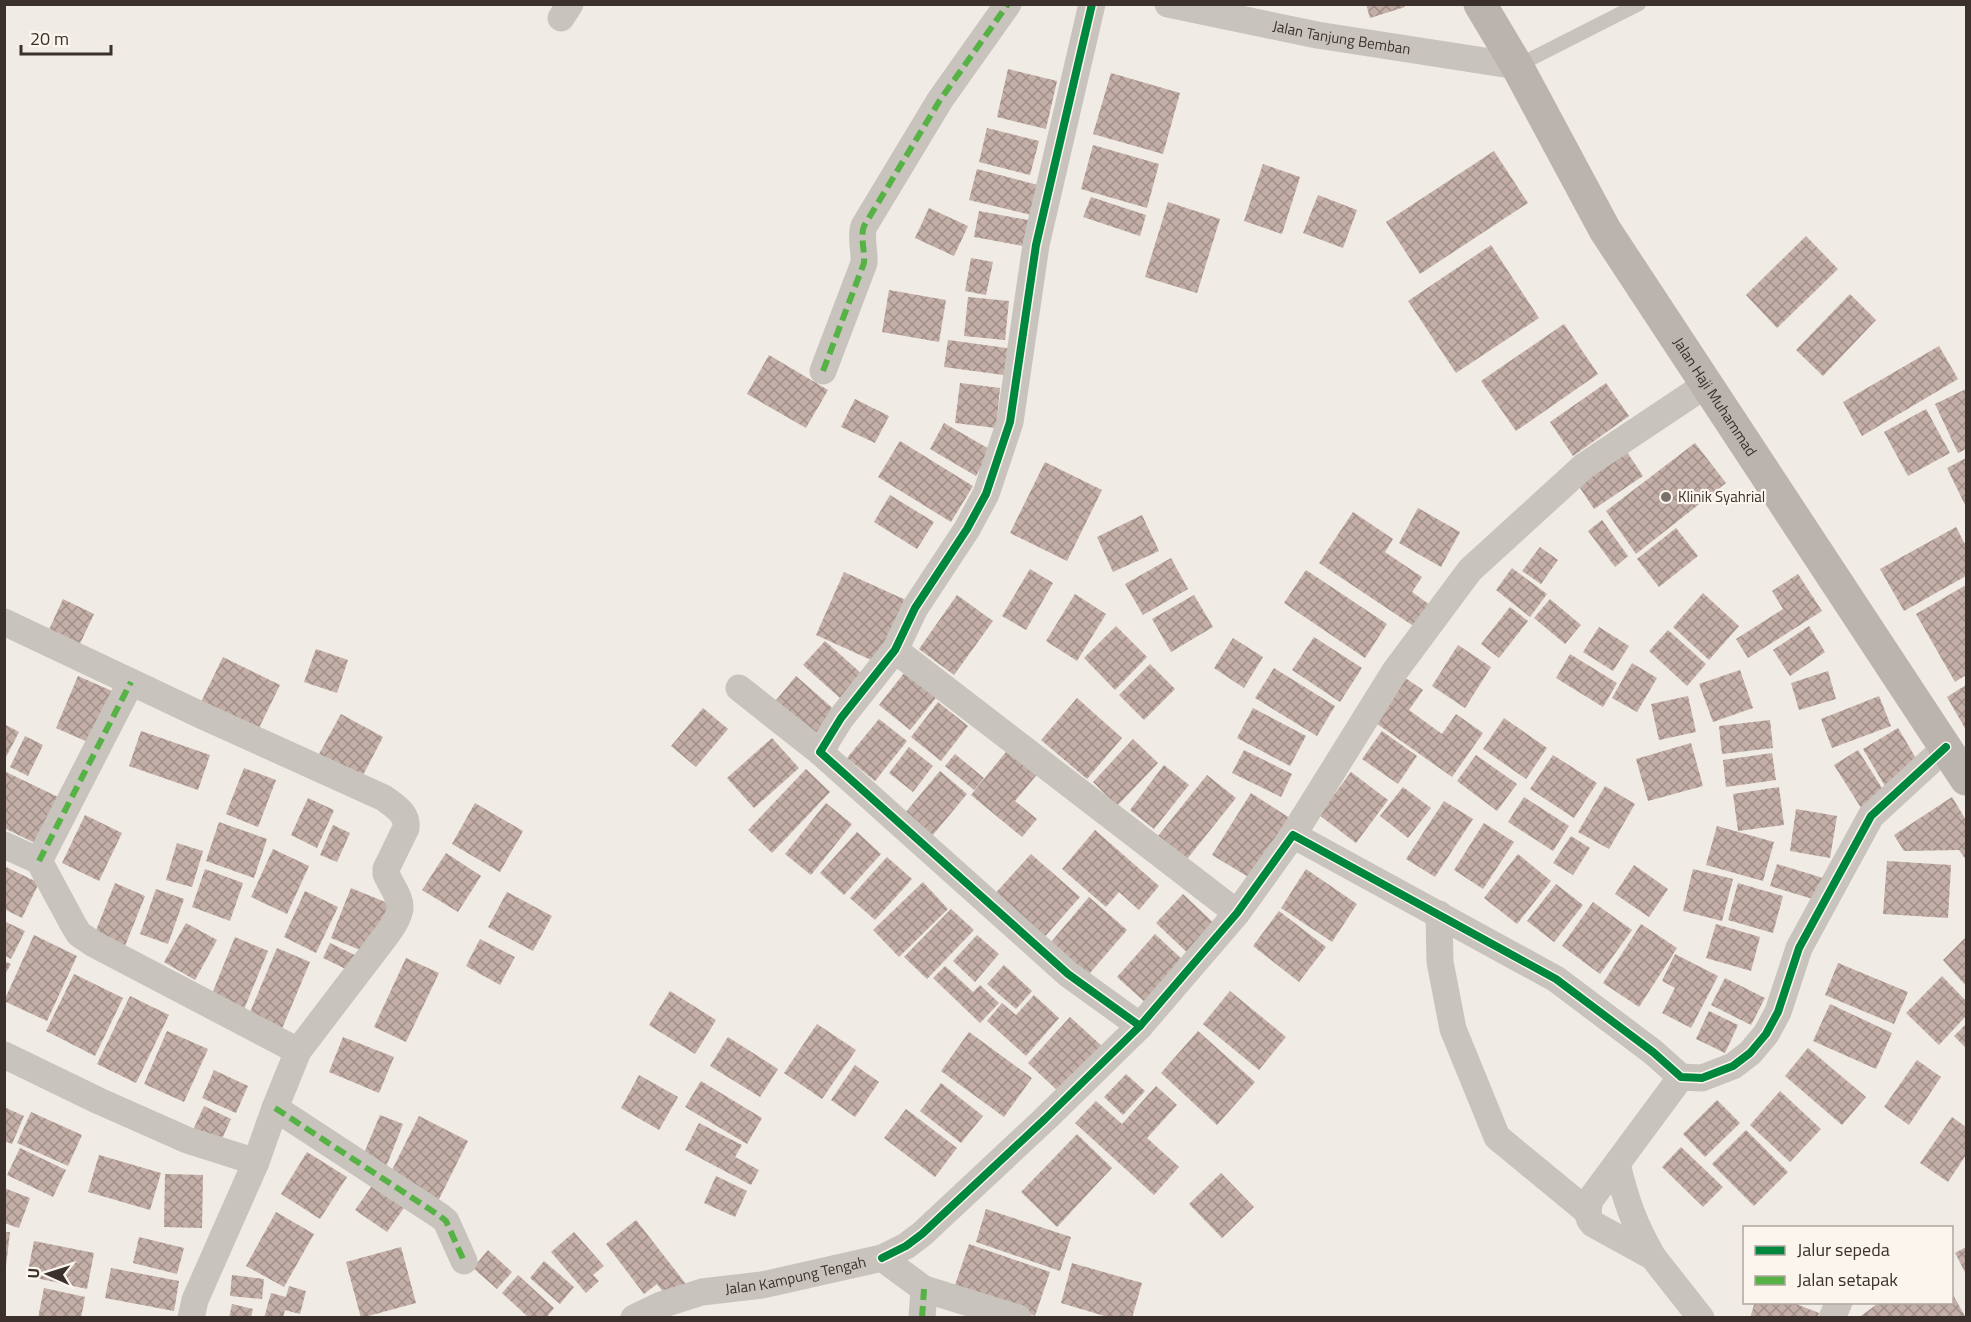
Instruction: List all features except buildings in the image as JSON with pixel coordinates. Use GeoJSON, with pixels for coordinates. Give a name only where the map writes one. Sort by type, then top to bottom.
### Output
{"type":"FeatureCollection","features":[{"type":"Feature","properties":{"kind":"street"},"geometry":{"type":"LineString","coordinates":[[823,371],[864,263],[862,236],[864,226],[940,100],[1008,4]]}},
{"type":"Feature","properties":{"kind":"street"},"geometry":{"type":"LineString","coordinates":[[820,752],[842,718],[895,650],[915,608],[967,529],[986,494],[1010,422],[1036,245],[1092,4]]}},
{"type":"Feature","properties":{"kind":"street","name":"Jalan Tanjung Bemban"},"geometry":{"type":"LineString","coordinates":[[1168,4],[1317,35],[1517,66]]}},
{"type":"Feature","properties":{"kind":"street","name":"Jalan Haji Muhammad"},"geometry":{"type":"LineString","coordinates":[[1480,4],[1517,66],[1605,230],[1966,779]]}},
{"type":"Feature","properties":{"kind":"street"},"geometry":{"type":"LineString","coordinates":[[882,1258],[906,1246],[922,1234],[1045,1119],[1140,1026],[1237,913],[1293,835],[1395,671],[1470,570],[1584,466],[1707,384]]}},
{"type":"Feature","properties":{"kind":"street"},"geometry":{"type":"LineString","coordinates":[[4,622],[384,798],[402,813],[406,822],[406,828],[386,869],[386,874],[402,904],[400,914],[298,1051],[256,1162],[195,1300],[191,1317]]}},
{"type":"Feature","properties":{"kind":"street"},"geometry":{"type":"LineString","coordinates":[[895,650],[1237,913]]}},
{"type":"Feature","properties":{"kind":"street"},"geometry":{"type":"LineString","coordinates":[[39,861],[131,682]]}},
{"type":"Feature","properties":{"kind":"street"},"geometry":{"type":"LineString","coordinates":[[739,688],[820,752],[1068,974],[1140,1026]]}},
{"type":"Feature","properties":{"kind":"street"},"geometry":{"type":"LineString","coordinates":[[1293,835],[1556,979],[1653,1052],[1681,1077],[1702,1078],[1733,1066],[1750,1053],[1766,1034],[1778,1012],[1799,948],[1870,816],[1946,747]]}},
{"type":"Feature","properties":{"kind":"street"},"geometry":{"type":"LineString","coordinates":[[4,845],[39,861],[79,934],[298,1051]]}},
{"type":"Feature","properties":{"kind":"street"},"geometry":{"type":"LineString","coordinates":[[1439,914],[1440,962],[1453,1029],[1497,1137],[1588,1212]]}},
{"type":"Feature","properties":{"kind":"street"},"geometry":{"type":"LineString","coordinates":[[4,1055],[187,1140],[256,1162]]}},
{"type":"Feature","properties":{"kind":"street"},"geometry":{"type":"LineString","coordinates":[[1653,1257],[1593,1224],[1589,1220],[1588,1212],[1590,1200],[1681,1077]]}},
{"type":"Feature","properties":{"kind":"street"},"geometry":{"type":"LineString","coordinates":[[275,1108],[440,1216],[446,1221],[464,1261]]}},
{"type":"Feature","properties":{"kind":"street"},"geometry":{"type":"LineString","coordinates":[[1617,1164],[1626,1204],[1640,1236],[1653,1257],[1701,1317]]}},
{"type":"Feature","properties":{"kind":"street","name":"Jalan Kampung Tengah"},"geometry":{"type":"LineString","coordinates":[[634,1317],[661,1305],[702,1292],[762,1285],[882,1258],[924,1289],[1018,1317]]}},
{"type":"Feature","properties":{"kind":"street"},"geometry":{"type":"LineString","coordinates":[[922,1317],[924,1289]]}},
{"type":"Feature","properties":{"kind":"lane"},"geometry":{"type":"LineString","coordinates":[[1517,66],[1639,4]]}},
{"type":"Feature","properties":{"kind":"marked path"},"geometry":{"type":"LineString","coordinates":[[823,371],[864,263],[862,235],[864,226],[940,100],[1008,4]]}},
{"type":"Feature","properties":{"kind":"marked path"},"geometry":{"type":"LineString","coordinates":[[39,861],[131,682]]}},
{"type":"Feature","properties":{"kind":"marked path"},"geometry":{"type":"LineString","coordinates":[[275,1108],[440,1216],[446,1221],[464,1261]]}},
{"type":"Feature","properties":{"kind":"marked path"},"geometry":{"type":"LineString","coordinates":[[922,1318],[924,1289]]}},
{"type":"Feature","properties":{"kind":"cycle path"},"geometry":{"type":"LineString","coordinates":[[1092,4],[1036,245],[1010,422],[986,494],[967,529],[915,608],[895,650],[841,718],[820,752],[1068,974],[1140,1026]]}},
{"type":"Feature","properties":{"kind":"cycle path"},"geometry":{"type":"LineString","coordinates":[[882,1258],[906,1246],[922,1234],[1140,1026],[1237,913],[1293,835],[1556,979],[1653,1052],[1681,1077],[1702,1078],[1733,1066],[1750,1053],[1766,1034],[1778,1012],[1799,948],[1871,816],[1946,747]]}},
{"type":"Feature","properties":{"kind":"place","name":"Klinik Syahrial"},"geometry":{"type":"Point","coordinates":[1666,497]}}]}
